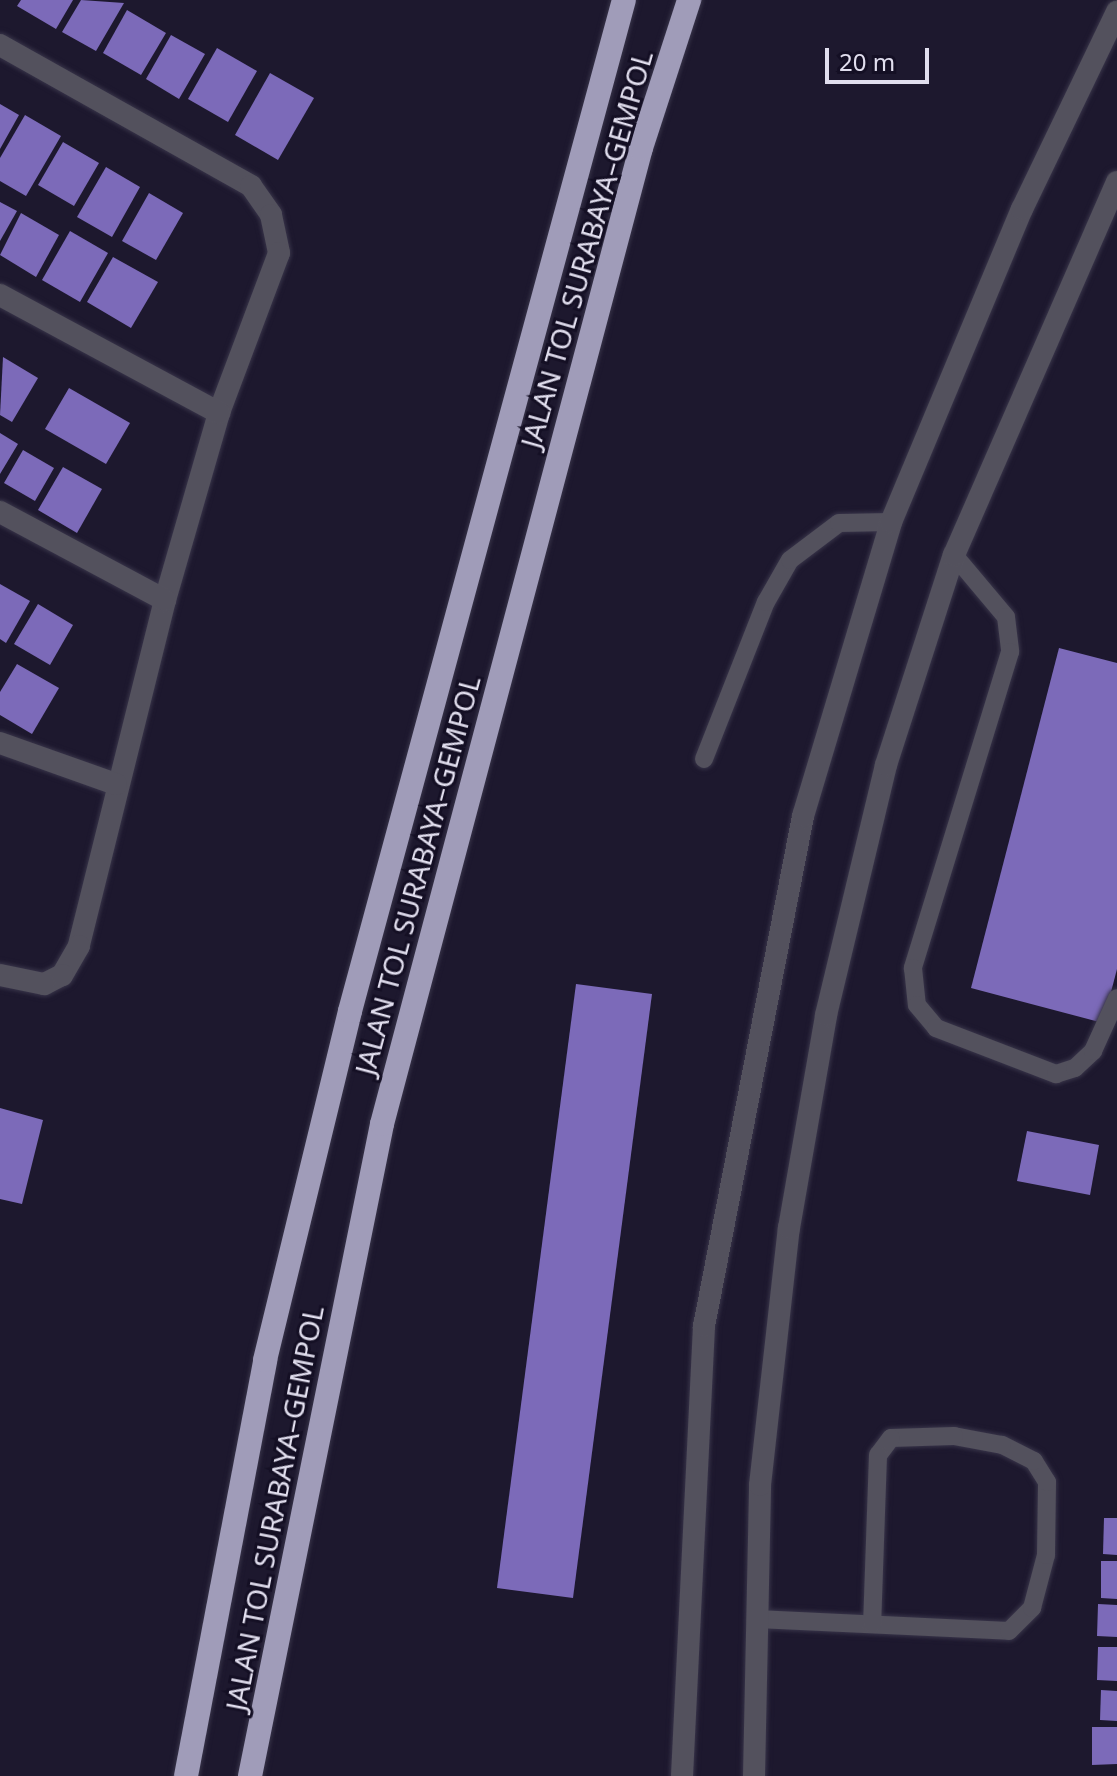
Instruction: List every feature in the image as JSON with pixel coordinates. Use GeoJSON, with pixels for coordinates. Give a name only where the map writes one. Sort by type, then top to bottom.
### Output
{"type":"FeatureCollection","features":[{"type":"Feature","properties":{"kind":"highway","name":"JALAN TOL SURABAYA–GEMPOL"},"geometry":{"type":"LineString","coordinates":[[186,1776],[265,1360],[350,1011],[624,0]]}},
{"type":"Feature","properties":{"kind":"highway","name":"JALAN TOL SURABAYA–GEMPOL"},"geometry":{"type":"LineString","coordinates":[[250,1776],[382,1124],[641,148],[689,0]]}},
{"type":"Feature","properties":{"kind":"street"},"geometry":{"type":"LineString","coordinates":[[682,1776],[704,1326],[803,816],[891,522],[1022,209],[1117,12]]}},
{"type":"Feature","properties":{"kind":"street"},"geometry":{"type":"LineString","coordinates":[[0,45],[251,186],[271,215],[279,253],[219,413],[165,600],[72,963],[44,984],[0,975]]}},
{"type":"Feature","properties":{"kind":"street"},"geometry":{"type":"LineString","coordinates":[[754,1776],[760,1485],[789,1228],[826,1015],[886,765],[954,555],[1117,182]]}},
{"type":"Feature","properties":{"kind":"street"},"geometry":{"type":"LineString","coordinates":[[0,295],[219,413]]}},
{"type":"Feature","properties":{"kind":"street"},"geometry":{"type":"LineString","coordinates":[[0,512],[165,600]]}},
{"type":"Feature","properties":{"kind":"street"},"geometry":{"type":"LineString","coordinates":[[0,743],[116,784]]}},
{"type":"Feature","properties":{"kind":"lane"},"geometry":{"type":"LineString","coordinates":[[704,759],[766,602],[790,560],[839,523],[891,522]]}},
{"type":"Feature","properties":{"kind":"lane"},"geometry":{"type":"LineString","coordinates":[[954,555],[1006,617],[1010,652],[913,968],[917,1005],[936,1028],[1056,1074],[1075,1068],[1093,1051],[1117,998]]}},
{"type":"Feature","properties":{"kind":"lane"},"geometry":{"type":"LineString","coordinates":[[757,1619],[1009,1631],[1032,1608],[1046,1555],[1047,1482],[1034,1461],[1002,1445],[954,1436],[891,1438],[878,1455],[872,1624]]}},
{"type":"Feature","properties":{"kind":"building"},"geometry":{"type":"Polygon","coordinates":[[[21,0],[73,0],[56,29],[17,6],[21,0]]]}},
{"type":"Feature","properties":{"kind":"building"},"geometry":{"type":"Polygon","coordinates":[[[81,0],[124,3],[96,51],[62,32],[81,0]]]}},
{"type":"Feature","properties":{"kind":"building"},"geometry":{"type":"Polygon","coordinates":[[[127,10],[166,33],[141,75],[103,53],[127,10]]]}},
{"type":"Feature","properties":{"kind":"building"},"geometry":{"type":"Polygon","coordinates":[[[171,35],[205,54],[179,99],[146,79],[171,35]]]}},
{"type":"Feature","properties":{"kind":"building"},"geometry":{"type":"Polygon","coordinates":[[[217,48],[257,71],[228,122],[188,99],[217,48]]]}},
{"type":"Feature","properties":{"kind":"building"},"geometry":{"type":"Polygon","coordinates":[[[270,73],[314,98],[278,160],[235,135],[270,73]]]}},
{"type":"Feature","properties":{"kind":"building"},"geometry":{"type":"Polygon","coordinates":[[[0,104],[19,115],[0,149],[0,104]]]}},
{"type":"Feature","properties":{"kind":"building"},"geometry":{"type":"Polygon","coordinates":[[[25,115],[61,136],[26,196],[0,181],[0,158],[25,115]]]}},
{"type":"Feature","properties":{"kind":"building"},"geometry":{"type":"Polygon","coordinates":[[[63,142],[99,163],[74,206],[38,185],[63,142]]]}},
{"type":"Feature","properties":{"kind":"building"},"geometry":{"type":"Polygon","coordinates":[[[106,167],[140,187],[112,237],[77,217],[106,167]]]}},
{"type":"Feature","properties":{"kind":"building"},"geometry":{"type":"Polygon","coordinates":[[[149,193],[183,213],[156,260],[122,241],[149,193]]]}},
{"type":"Feature","properties":{"kind":"building"},"geometry":{"type":"Polygon","coordinates":[[[0,202],[17,211],[0,241],[0,202]]]}},
{"type":"Feature","properties":{"kind":"building"},"geometry":{"type":"Polygon","coordinates":[[[21,213],[59,235],[36,277],[0,255],[21,213]]]}},
{"type":"Feature","properties":{"kind":"building"},"geometry":{"type":"Polygon","coordinates":[[[70,231],[108,253],[80,302],[42,280],[70,231]]]}},
{"type":"Feature","properties":{"kind":"building"},"geometry":{"type":"Polygon","coordinates":[[[113,257],[158,282],[131,328],[87,302],[113,257]]]}},
{"type":"Feature","properties":{"kind":"building"},"geometry":{"type":"Polygon","coordinates":[[[3,357],[38,378],[12,422],[0,415],[3,357]]]}},
{"type":"Feature","properties":{"kind":"building"},"geometry":{"type":"Polygon","coordinates":[[[69,388],[130,423],[106,464],[45,429],[69,388]]]}},
{"type":"Feature","properties":{"kind":"building"},"geometry":{"type":"Polygon","coordinates":[[[0,433],[18,444],[0,474],[0,433]]]}},
{"type":"Feature","properties":{"kind":"building"},"geometry":{"type":"Polygon","coordinates":[[[23,450],[54,468],[35,501],[4,483],[23,450]]]}},
{"type":"Feature","properties":{"kind":"building"},"geometry":{"type":"Polygon","coordinates":[[[63,467],[102,489],[77,533],[38,510],[63,467]]]}},
{"type":"Feature","properties":{"kind":"building"},"geometry":{"type":"Polygon","coordinates":[[[0,584],[30,601],[6,643],[0,639],[0,584]]]}},
{"type":"Feature","properties":{"kind":"building"},"geometry":{"type":"Polygon","coordinates":[[[38,604],[73,625],[50,665],[14,644],[38,604]]]}},
{"type":"Feature","properties":{"kind":"building"},"geometry":{"type":"Polygon","coordinates":[[[1059,648],[1117,663],[1117,969],[1103,1023],[971,988],[1059,648]]]}},
{"type":"Feature","properties":{"kind":"building"},"geometry":{"type":"Polygon","coordinates":[[[17,664],[59,688],[32,734],[0,715],[0,692],[17,664]]]}},
{"type":"Feature","properties":{"kind":"building"},"geometry":{"type":"Polygon","coordinates":[[[576,984],[652,994],[573,1598],[497,1588],[576,984]]]}},
{"type":"Feature","properties":{"kind":"building"},"geometry":{"type":"Polygon","coordinates":[[[0,1108],[43,1120],[22,1204],[0,1199],[0,1108]]]}},
{"type":"Feature","properties":{"kind":"building"},"geometry":{"type":"Polygon","coordinates":[[[1027,1131],[1099,1145],[1090,1195],[1017,1181],[1027,1131]]]}},
{"type":"Feature","properties":{"kind":"building"},"geometry":{"type":"Polygon","coordinates":[[[1104,1518],[1117,1518],[1117,1555],[1103,1554],[1104,1518]]]}},
{"type":"Feature","properties":{"kind":"building"},"geometry":{"type":"Polygon","coordinates":[[[1101,1561],[1117,1561],[1117,1599],[1101,1598],[1101,1561]]]}},
{"type":"Feature","properties":{"kind":"building"},"geometry":{"type":"Polygon","coordinates":[[[1098,1604],[1117,1605],[1117,1637],[1097,1636],[1098,1604]]]}},
{"type":"Feature","properties":{"kind":"building"},"geometry":{"type":"Polygon","coordinates":[[[1098,1647],[1117,1647],[1117,1681],[1097,1680],[1098,1647]]]}},
{"type":"Feature","properties":{"kind":"building"},"geometry":{"type":"Polygon","coordinates":[[[1101,1690],[1117,1691],[1117,1721],[1100,1720],[1101,1690]]]}},
{"type":"Feature","properties":{"kind":"building"},"geometry":{"type":"Polygon","coordinates":[[[1092,1727],[1117,1727],[1117,1764],[1092,1765],[1092,1727]]]}}]}
